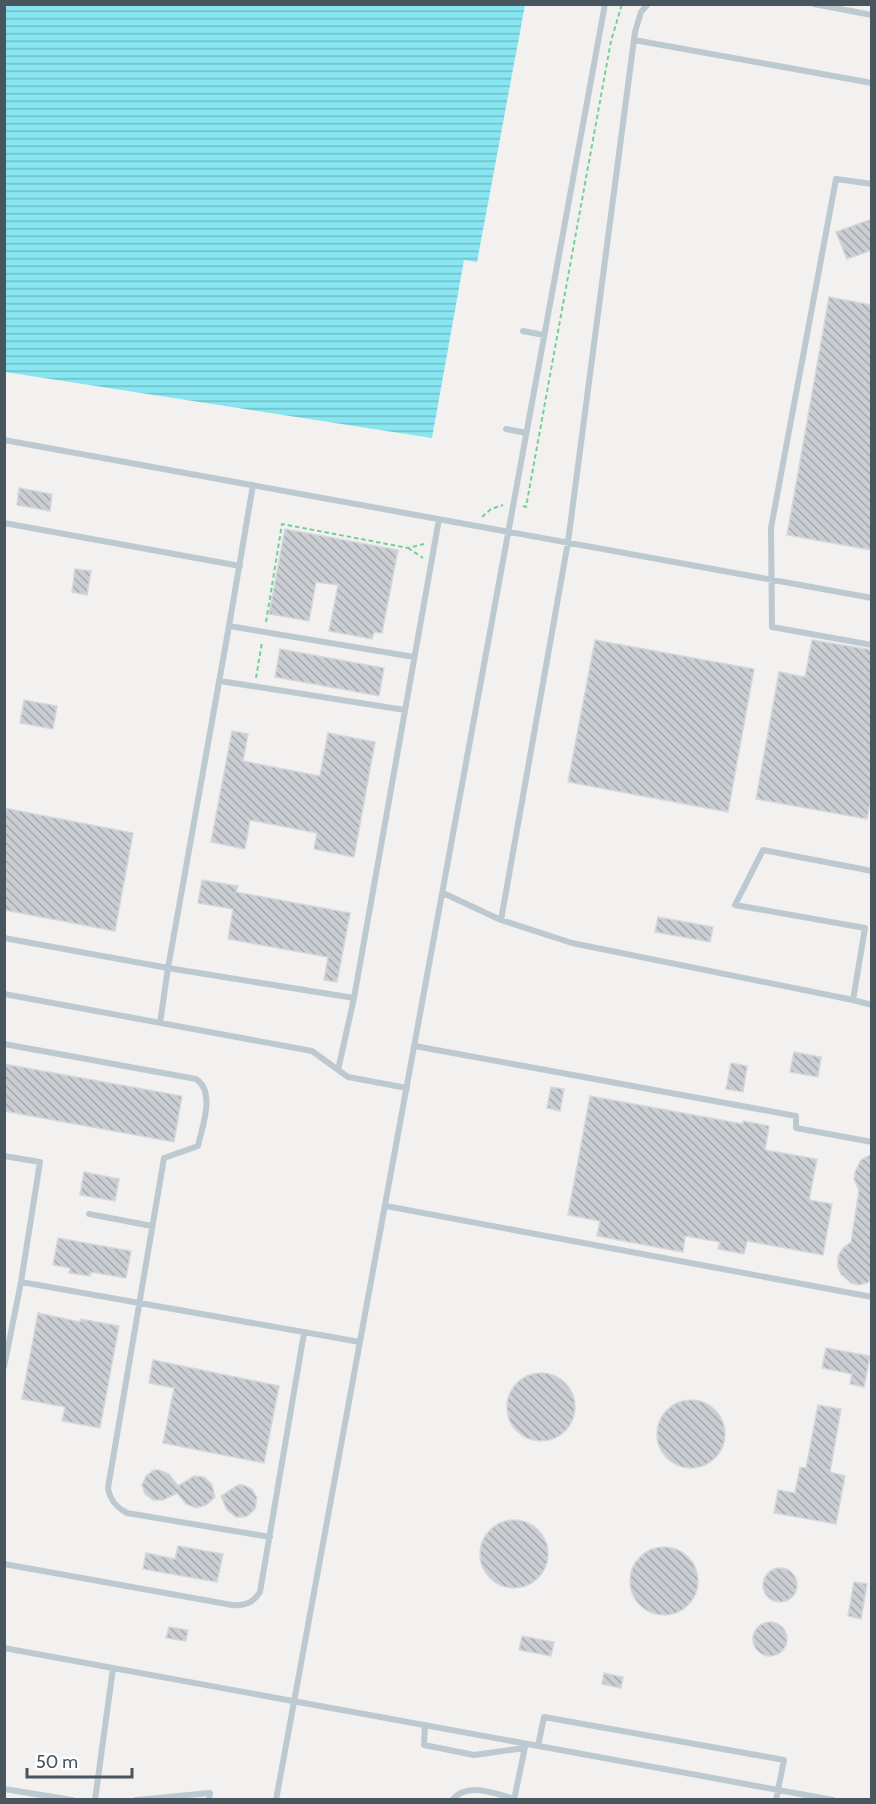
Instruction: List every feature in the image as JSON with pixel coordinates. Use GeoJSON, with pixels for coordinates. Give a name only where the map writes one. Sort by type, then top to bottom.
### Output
{"type":"FeatureCollection","features":[{"type":"Feature","properties":{"kind":"lane"},"geometry":{"type":"LineString","coordinates":[[276,1800],[605,4]]}},
{"type":"Feature","properties":{"kind":"lane"},"geometry":{"type":"LineString","coordinates":[[501,920],[568,542],[634,32],[641,12],[648,4]]}},
{"type":"Feature","properties":{"kind":"lane"},"geometry":{"type":"LineString","coordinates":[[814,4],[872,15]]}},
{"type":"Feature","properties":{"kind":"lane"},"geometry":{"type":"LineString","coordinates":[[634,40],[872,83]]}},
{"type":"Feature","properties":{"kind":"lane"},"geometry":{"type":"LineString","coordinates":[[872,184],[836,179],[771,528],[772,627],[872,645]]}},
{"type":"Feature","properties":{"kind":"lane"},"geometry":{"type":"LineString","coordinates":[[523,331],[544,335]]}},
{"type":"Feature","properties":{"kind":"lane"},"geometry":{"type":"LineString","coordinates":[[506,429],[526,433]]}},
{"type":"Feature","properties":{"kind":"lane"},"geometry":{"type":"LineString","coordinates":[[4,440],[872,598]]}},
{"type":"Feature","properties":{"kind":"lane"},"geometry":{"type":"LineString","coordinates":[[160,1023],[254,485]]}},
{"type":"Feature","properties":{"kind":"lane"},"geometry":{"type":"LineString","coordinates":[[338,1070],[354,998],[439,519]]}},
{"type":"Feature","properties":{"kind":"lane"},"geometry":{"type":"LineString","coordinates":[[4,523],[240,566]]}},
{"type":"Feature","properties":{"kind":"lane"},"geometry":{"type":"LineString","coordinates":[[230,626],[414,657]]}},
{"type":"Feature","properties":{"kind":"lane"},"geometry":{"type":"LineString","coordinates":[[220,681],[405,710]]}},
{"type":"Feature","properties":{"kind":"lane"},"geometry":{"type":"LineString","coordinates":[[853,1000],[864,928],[735,905],[763,850],[872,871]]}},
{"type":"Feature","properties":{"kind":"lane"},"geometry":{"type":"LineString","coordinates":[[442,893],[501,920],[572,942],[872,1005]]}},
{"type":"Feature","properties":{"kind":"lane"},"geometry":{"type":"LineString","coordinates":[[4,938],[168,968],[354,998]]}},
{"type":"Feature","properties":{"kind":"lane"},"geometry":{"type":"LineString","coordinates":[[4,994],[312,1052],[348,1077],[407,1088]]}},
{"type":"Feature","properties":{"kind":"lane"},"geometry":{"type":"LineString","coordinates":[[4,1044],[196,1079],[202,1083],[207,1100],[198,1146],[164,1158],[108,1488],[109,1496],[114,1504],[127,1513],[270,1537]]}},
{"type":"Feature","properties":{"kind":"lane"},"geometry":{"type":"LineString","coordinates":[[415,1046],[796,1116],[796,1128],[872,1142]]}},
{"type":"Feature","properties":{"kind":"lane"},"geometry":{"type":"LineString","coordinates":[[4,1156],[40,1162],[21,1282],[4,1367]]}},
{"type":"Feature","properties":{"kind":"lane"},"geometry":{"type":"LineString","coordinates":[[386,1206],[872,1297]]}},
{"type":"Feature","properties":{"kind":"lane"},"geometry":{"type":"LineString","coordinates":[[88,1214],[152,1226]]}},
{"type":"Feature","properties":{"kind":"lane"},"geometry":{"type":"LineString","coordinates":[[21,1282],[360,1342]]}},
{"type":"Feature","properties":{"kind":"lane"},"geometry":{"type":"LineString","coordinates":[[4,1564],[232,1605],[249,1604],[260,1592],[304,1333]]}},
{"type":"Feature","properties":{"kind":"lane"},"geometry":{"type":"LineString","coordinates":[[4,1648],[425,1725],[525,1746]]}},
{"type":"Feature","properties":{"kind":"lane"},"geometry":{"type":"LineString","coordinates":[[95,1800],[113,1668]]}},
{"type":"Feature","properties":{"kind":"lane"},"geometry":{"type":"LineString","coordinates":[[538,1746],[544,1717],[784,1760],[776,1800]]}},
{"type":"Feature","properties":{"kind":"lane"},"geometry":{"type":"LineString","coordinates":[[425,1725],[424,1745],[474,1755],[525,1746],[538,1746],[833,1800]]}},
{"type":"Feature","properties":{"kind":"lane"},"geometry":{"type":"LineString","coordinates":[[452,1800],[465,1790],[476,1789],[514,1799],[525,1746]]}},
{"type":"Feature","properties":{"kind":"lane"},"geometry":{"type":"LineString","coordinates":[[4,1789],[72,1800]]}},
{"type":"Feature","properties":{"kind":"lane"},"geometry":{"type":"LineString","coordinates":[[136,1800],[210,1793],[209,1800]]}},
{"type":"Feature","properties":{"kind":"path"},"geometry":{"type":"LineString","coordinates":[[479,526],[483,516],[491,509],[501,505],[526,507],[611,41],[622,4]]}},
{"type":"Feature","properties":{"kind":"path"},"geometry":{"type":"LineString","coordinates":[[255,687],[282,524],[408,548],[435,542]]}},
{"type":"Feature","properties":{"kind":"path"},"geometry":{"type":"LineString","coordinates":[[408,548],[431,564]]}},
{"type":"Feature","properties":{"kind":"water"},"geometry":{"type":"Polygon","coordinates":[[[4,5],[525,5],[477,262],[464,260],[432,438],[5,372],[4,5]]]}},
{"type":"Feature","properties":{"kind":"building"},"geometry":{"type":"Polygon","coordinates":[[[872,219],[872,250],[847,259],[836,232],[872,219]]]}},
{"type":"Feature","properties":{"kind":"building"},"geometry":{"type":"Polygon","coordinates":[[[829,297],[872,305],[872,550],[787,535],[829,297]]]}},
{"type":"Feature","properties":{"kind":"building"},"geometry":{"type":"Polygon","coordinates":[[[19,488],[52,494],[50,511],[17,505],[19,488]]]}},
{"type":"Feature","properties":{"kind":"building"},"geometry":{"type":"Polygon","coordinates":[[[285,529],[398,550],[382,633],[374,632],[372,639],[329,631],[338,585],[316,582],[309,621],[269,614],[285,529]]]}},
{"type":"Feature","properties":{"kind":"building"},"geometry":{"type":"Polygon","coordinates":[[[75,569],[91,571],[87,595],[72,592],[75,569]]]}},
{"type":"Feature","properties":{"kind":"building"},"geometry":{"type":"Polygon","coordinates":[[[595,640],[754,669],[728,812],[568,782],[595,640]]]}},
{"type":"Feature","properties":{"kind":"building"},"geometry":{"type":"Polygon","coordinates":[[[812,640],[872,650],[872,793],[867,819],[756,799],[779,672],[805,677],[812,640]]]}},
{"type":"Feature","properties":{"kind":"building"},"geometry":{"type":"Polygon","coordinates":[[[280,649],[384,668],[379,696],[275,677],[280,649]]]}},
{"type":"Feature","properties":{"kind":"building"},"geometry":{"type":"Polygon","coordinates":[[[24,700],[57,706],[53,729],[20,723],[24,700]]]}},
{"type":"Feature","properties":{"kind":"building"},"geometry":{"type":"Polygon","coordinates":[[[232,731],[248,734],[243,761],[320,776],[328,733],[375,742],[354,857],[314,849],[317,833],[250,820],[245,849],[211,842],[232,731]]]}},
{"type":"Feature","properties":{"kind":"building"},"geometry":{"type":"Polygon","coordinates":[[[4,808],[133,833],[115,931],[4,910],[4,808]]]}},
{"type":"Feature","properties":{"kind":"building"},"geometry":{"type":"Polygon","coordinates":[[[202,880],[238,886],[236,892],[350,913],[337,982],[324,980],[328,957],[228,939],[233,909],[198,903],[202,880]]]}},
{"type":"Feature","properties":{"kind":"building"},"geometry":{"type":"Polygon","coordinates":[[[658,917],[713,927],[710,942],[655,932],[658,917]]]}},
{"type":"Feature","properties":{"kind":"building"},"geometry":{"type":"Polygon","coordinates":[[[794,1052],[821,1057],[818,1077],[790,1072],[794,1052]]]}},
{"type":"Feature","properties":{"kind":"building"},"geometry":{"type":"Polygon","coordinates":[[[731,1063],[747,1066],[743,1092],[726,1089],[731,1063]]]}},
{"type":"Feature","properties":{"kind":"building"},"geometry":{"type":"Polygon","coordinates":[[[4,1064],[182,1096],[174,1142],[4,1111],[4,1064]]]}},
{"type":"Feature","properties":{"kind":"building"},"geometry":{"type":"Polygon","coordinates":[[[551,1087],[564,1089],[560,1111],[547,1108],[551,1087]]]}},
{"type":"Feature","properties":{"kind":"building"},"geometry":{"type":"Polygon","coordinates":[[[590,1096],[743,1124],[743,1121],[769,1126],[765,1150],[817,1159],[809,1200],[832,1204],[823,1255],[747,1241],[744,1254],[718,1249],[720,1242],[685,1236],[683,1252],[597,1236],[600,1221],[568,1215],[590,1096]]]}},
{"type":"Feature","properties":{"kind":"building"},"geometry":{"type":"Polygon","coordinates":[[[872,1154],[872,1281],[859,1285],[851,1283],[841,1274],[838,1267],[838,1256],[851,1242],[859,1190],[854,1179],[855,1172],[861,1160],[872,1154]]]}},
{"type":"Feature","properties":{"kind":"building"},"geometry":{"type":"Polygon","coordinates":[[[84,1172],[119,1179],[115,1201],[80,1195],[84,1172]]]}},
{"type":"Feature","properties":{"kind":"building"},"geometry":{"type":"Polygon","coordinates":[[[58,1238],[131,1251],[126,1278],[91,1272],[90,1276],[69,1273],[70,1268],[53,1265],[58,1238]]]}},
{"type":"Feature","properties":{"kind":"building"},"geometry":{"type":"Polygon","coordinates":[[[38,1313],[80,1322],[81,1319],[119,1326],[100,1428],[62,1421],[65,1407],[22,1399],[38,1313]]]}},
{"type":"Feature","properties":{"kind":"building"},"geometry":{"type":"Polygon","coordinates":[[[826,1348],[870,1356],[864,1387],[850,1384],[852,1374],[822,1368],[826,1348]]]}},
{"type":"Feature","properties":{"kind":"building"},"geometry":{"type":"Polygon","coordinates":[[[153,1360],[279,1386],[264,1463],[163,1443],[174,1388],[149,1383],[153,1360]]]}},
{"type":"Feature","properties":{"kind":"building"},"geometry":{"type":"Polygon","coordinates":[[[541,1373],[554,1376],[565,1383],[572,1394],[575,1407],[572,1420],[565,1431],[554,1438],[541,1441],[528,1438],[517,1431],[510,1420],[507,1407],[510,1394],[517,1383],[528,1376],[541,1373]]]}},
{"type":"Feature","properties":{"kind":"building"},"geometry":{"type":"Polygon","coordinates":[[[691,1400],[704,1403],[715,1410],[722,1421],[725,1434],[722,1447],[715,1458],[704,1465],[691,1468],[678,1465],[667,1458],[660,1447],[657,1434],[660,1421],[667,1410],[678,1403],[691,1400]]]}},
{"type":"Feature","properties":{"kind":"building"},"geometry":{"type":"Polygon","coordinates":[[[818,1405],[841,1409],[830,1472],[845,1476],[836,1524],[774,1513],[778,1490],[795,1493],[800,1467],[806,1468],[818,1405]]]}},
{"type":"Feature","properties":{"kind":"building"},"geometry":{"type":"Polygon","coordinates":[[[154,1470],[169,1474],[178,1486],[194,1476],[204,1477],[212,1485],[215,1497],[206,1505],[196,1508],[186,1504],[177,1493],[163,1500],[153,1500],[145,1494],[142,1485],[146,1476],[154,1470]]]}},
{"type":"Feature","properties":{"kind":"building"},"geometry":{"type":"Polygon","coordinates":[[[238,1485],[252,1489],[257,1498],[255,1509],[247,1516],[236,1517],[227,1510],[221,1496],[238,1485]]]}},
{"type":"Feature","properties":{"kind":"building"},"geometry":{"type":"Polygon","coordinates":[[[514,1520],[527,1523],[538,1530],[545,1541],[548,1554],[545,1567],[538,1578],[527,1585],[514,1588],[501,1585],[490,1578],[483,1567],[480,1554],[483,1541],[490,1530],[501,1523],[514,1520]]]}},
{"type":"Feature","properties":{"kind":"building"},"geometry":{"type":"Polygon","coordinates":[[[178,1546],[223,1554],[217,1582],[143,1569],[146,1553],[175,1559],[178,1546]]]}},
{"type":"Feature","properties":{"kind":"building"},"geometry":{"type":"Polygon","coordinates":[[[664,1547],[677,1550],[688,1557],[695,1568],[698,1581],[695,1594],[688,1605],[677,1612],[664,1615],[651,1612],[640,1605],[633,1594],[630,1581],[633,1568],[640,1557],[651,1550],[664,1547]]]}},
{"type":"Feature","properties":{"kind":"building"},"geometry":{"type":"Polygon","coordinates":[[[780,1568],[792,1573],[797,1585],[792,1597],[780,1602],[768,1597],[763,1585],[768,1573],[780,1568]]]}},
{"type":"Feature","properties":{"kind":"building"},"geometry":{"type":"Polygon","coordinates":[[[854,1582],[867,1584],[861,1619],[848,1616],[854,1582]]]}},
{"type":"Feature","properties":{"kind":"building"},"geometry":{"type":"Polygon","coordinates":[[[770,1622],[782,1627],[787,1639],[782,1651],[770,1656],[758,1651],[753,1639],[758,1627],[770,1622]]]}},
{"type":"Feature","properties":{"kind":"building"},"geometry":{"type":"Polygon","coordinates":[[[169,1627],[188,1630],[186,1641],[166,1638],[169,1627]]]}},
{"type":"Feature","properties":{"kind":"building"},"geometry":{"type":"Polygon","coordinates":[[[522,1636],[554,1642],[551,1656],[519,1650],[522,1636]]]}},
{"type":"Feature","properties":{"kind":"building"},"geometry":{"type":"Polygon","coordinates":[[[604,1673],[623,1677],[621,1688],[602,1684],[604,1673]]]}}]}
